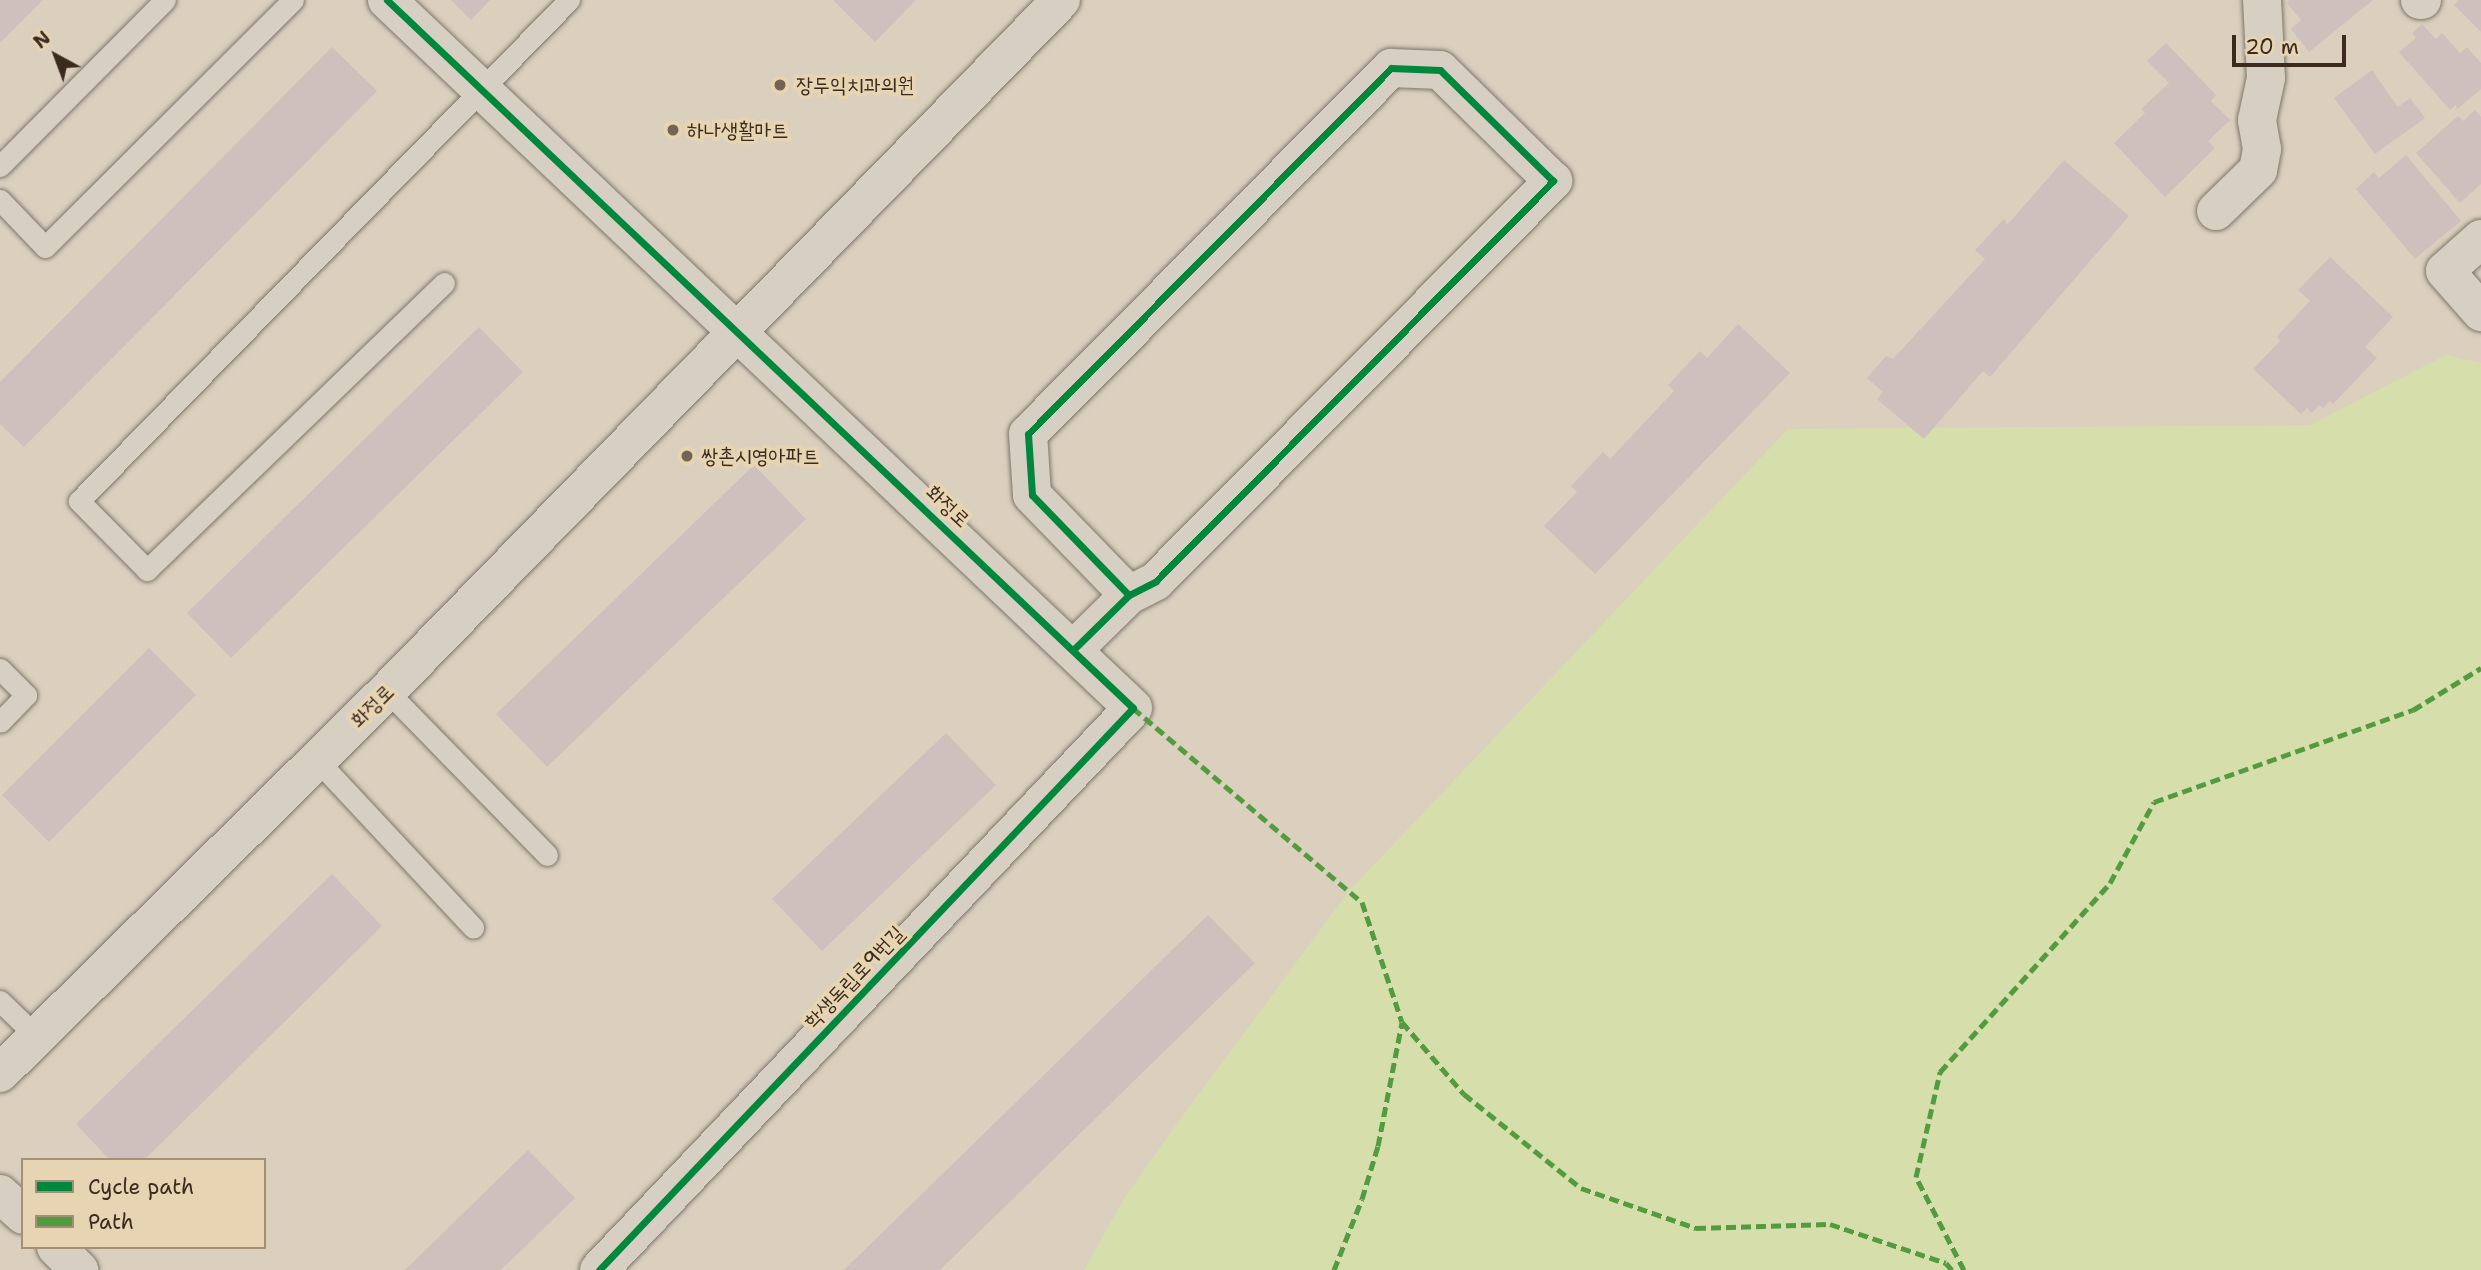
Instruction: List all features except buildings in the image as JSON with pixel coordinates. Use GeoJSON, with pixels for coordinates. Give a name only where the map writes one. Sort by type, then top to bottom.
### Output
{"type":"FeatureCollection","features":[{"type":"Feature","properties":{"kind":"street"},"geometry":{"type":"LineString","coordinates":[[387,0],[737,332]]}},
{"type":"Feature","properties":{"kind":"street","name":"화정로"},"geometry":{"type":"LineString","coordinates":[[0,1073],[387,691],[1061,0]]}},
{"type":"Feature","properties":{"kind":"street"},"geometry":{"type":"LineString","coordinates":[[2216,211],[2258,170],[2262,149],[2257,120],[2266,78],[2262,0]]}},
{"type":"Feature","properties":{"kind":"street"},"geometry":{"type":"LineString","coordinates":[[1074,649],[1129,595],[1156,582],[1553,181],[1440,70],[1391,68],[1028,435],[1032,495],[1129,595]]}},
{"type":"Feature","properties":{"kind":"street"},"geometry":{"type":"LineString","coordinates":[[2481,239],[2445,271],[2481,312]]}},
{"type":"Feature","properties":{"kind":"street","name":"화정로"},"geometry":{"type":"LineString","coordinates":[[737,332],[1074,649],[1133,708]]}},
{"type":"Feature","properties":{"kind":"street","name":"학생독립로9번길"},"geometry":{"type":"LineString","coordinates":[[599,1270],[1133,708]]}},
{"type":"Feature","properties":{"kind":"street"},"geometry":{"type":"LineString","coordinates":[[0,1194],[21,1213]]}},
{"type":"Feature","properties":{"kind":"lane"},"geometry":{"type":"LineString","coordinates":[[0,166],[165,0]]}},
{"type":"Feature","properties":{"kind":"lane"},"geometry":{"type":"LineString","coordinates":[[444,283],[147,570],[79,501],[569,0]]}},
{"type":"Feature","properties":{"kind":"lane"},"geometry":{"type":"LineString","coordinates":[[0,200],[45,247],[280,4]]}},
{"type":"Feature","properties":{"kind":"lane"},"geometry":{"type":"LineString","coordinates":[[0,669],[26,695],[0,722]]}},
{"type":"Feature","properties":{"kind":"lane"},"geometry":{"type":"LineString","coordinates":[[387,691],[547,855]]}},
{"type":"Feature","properties":{"kind":"lane"},"geometry":{"type":"LineString","coordinates":[[317,761],[473,927]]}},
{"type":"Feature","properties":{"kind":"lane"},"geometry":{"type":"LineString","coordinates":[[0,1001],[37,1037]]}},
{"type":"Feature","properties":{"kind":"green space"},"geometry":{"type":"Polygon","coordinates":[[[2446,355],[2481,363],[2481,1270],[1084,1270],[1125,1197],[1349,891],[1788,429],[2310,425],[2446,355]]]}},
{"type":"Feature","properties":{"kind":"marked path"},"geometry":{"type":"LineString","coordinates":[[1964,1270],[1916,1177],[1940,1072],[2110,883],[2154,802],[2413,710],[2481,668]]}},
{"type":"Feature","properties":{"kind":"marked path"},"geometry":{"type":"LineString","coordinates":[[1133,708],[1362,902],[1402,1022],[1464,1094],[1581,1188],[1696,1228],[1830,1224],[1946,1263],[1952,1270]]}},
{"type":"Feature","properties":{"kind":"marked path"},"geometry":{"type":"LineString","coordinates":[[1334,1270],[1362,1199],[1378,1146],[1402,1022]]}},
{"type":"Feature","properties":{"kind":"cycle path"},"geometry":{"type":"LineString","coordinates":[[387,0],[1133,708],[599,1270]]}},
{"type":"Feature","properties":{"kind":"cycle path"},"geometry":{"type":"LineString","coordinates":[[1074,649],[1129,595],[1156,581],[1553,181],[1440,70],[1391,68],[1028,434],[1032,495],[1129,595]]}},
{"type":"Feature","properties":{"kind":"place","name":"장두익치과의원"},"geometry":{"type":"Point","coordinates":[780,85]}},
{"type":"Feature","properties":{"kind":"place","name":"하나생활마트"},"geometry":{"type":"Point","coordinates":[673,130]}},
{"type":"Feature","properties":{"kind":"place","name":"쌍촌시영아파트"},"geometry":{"type":"Point","coordinates":[687,456]}}]}
